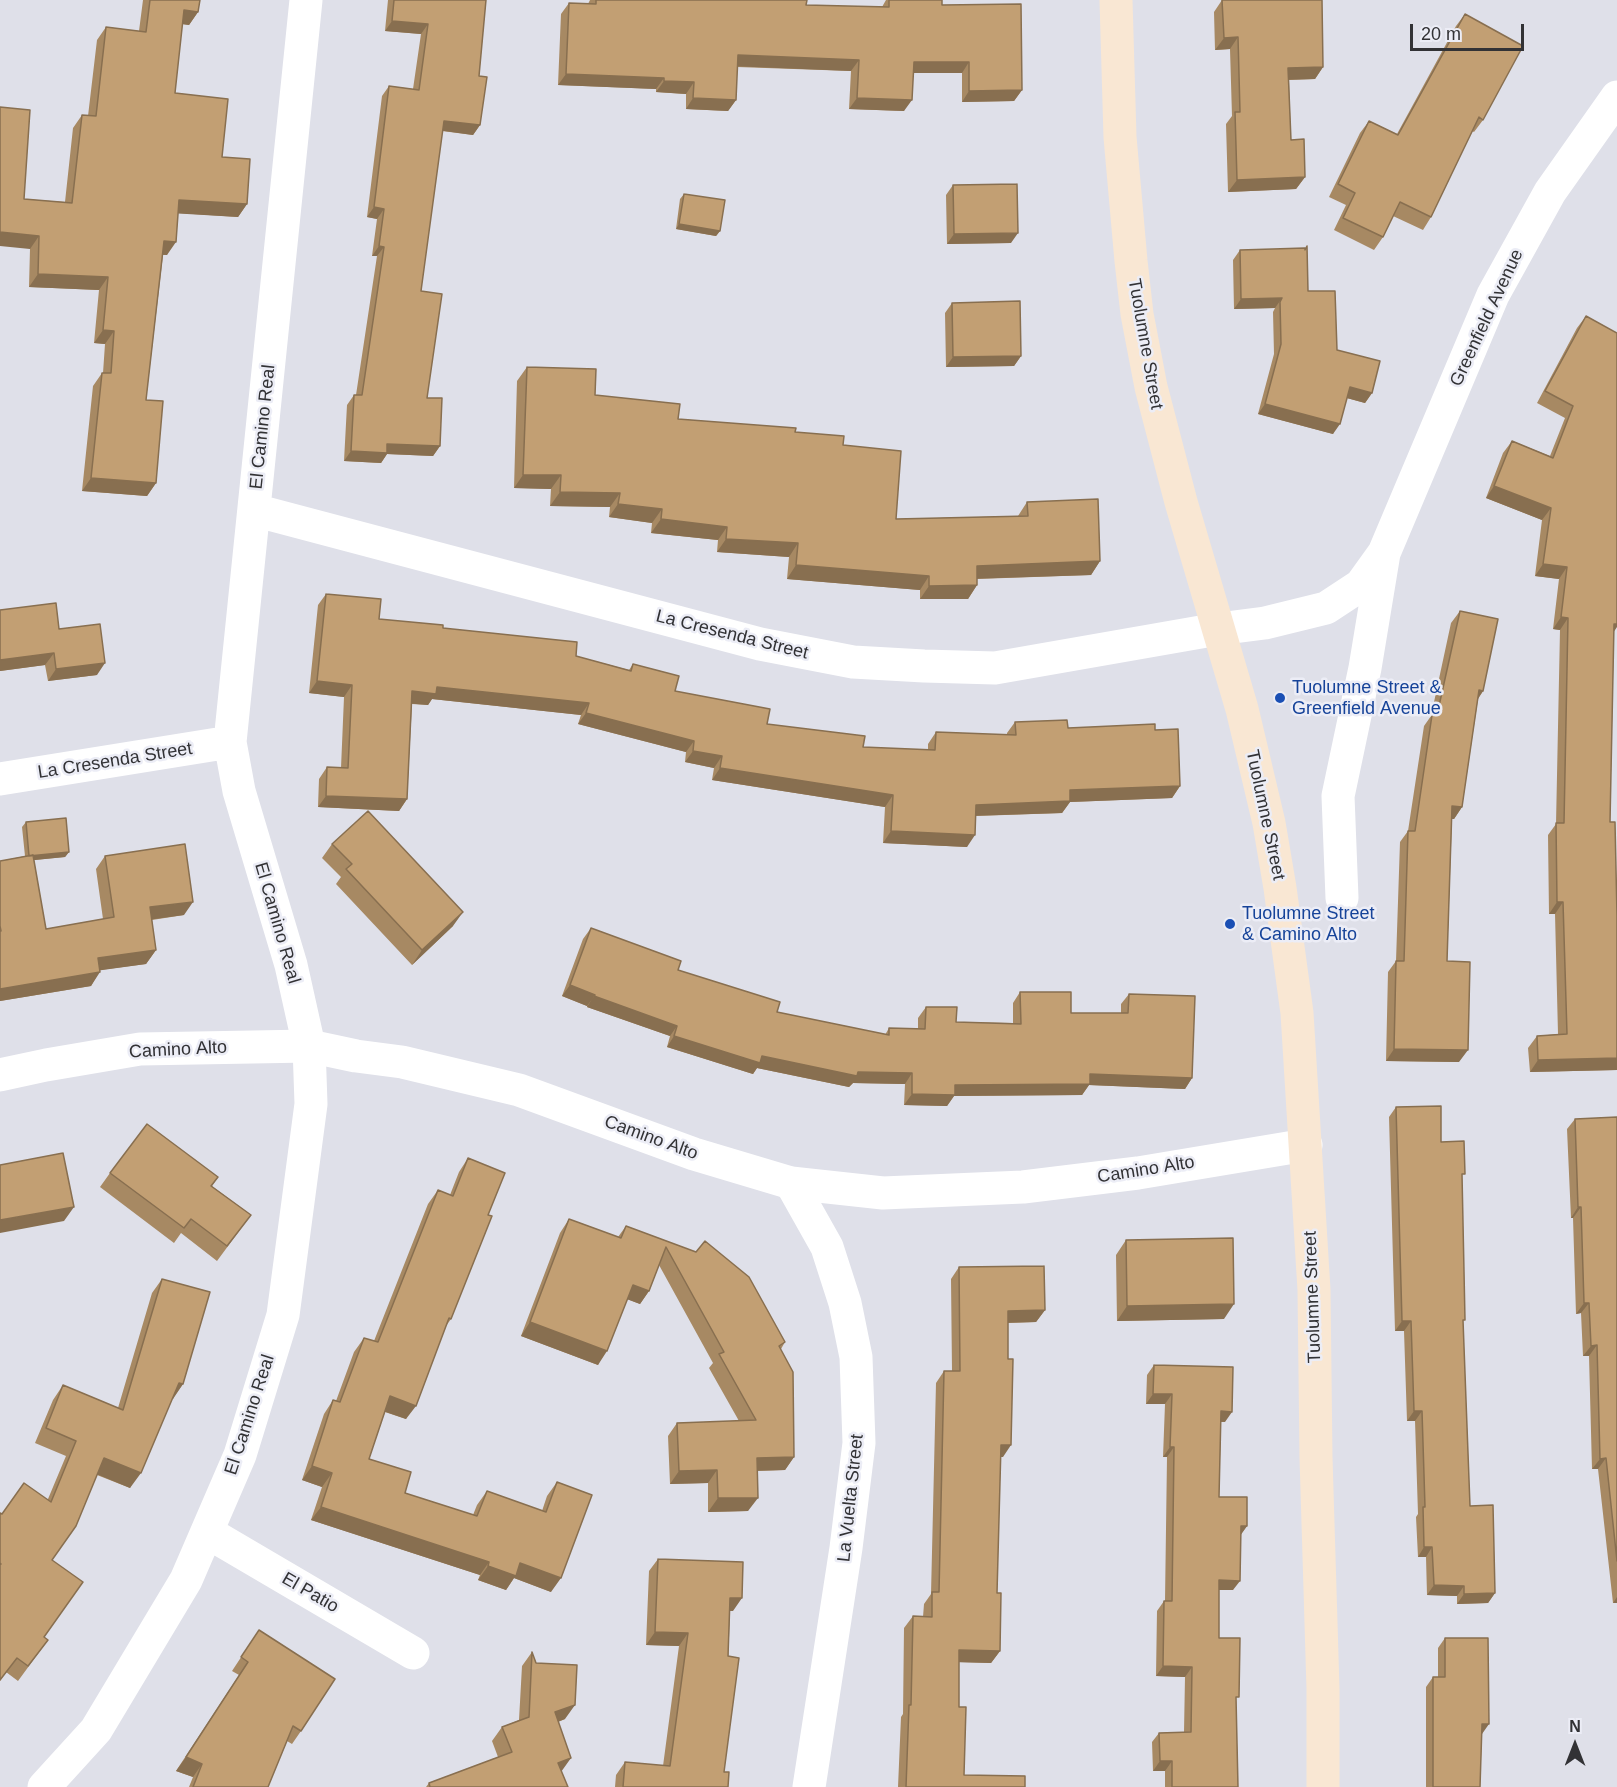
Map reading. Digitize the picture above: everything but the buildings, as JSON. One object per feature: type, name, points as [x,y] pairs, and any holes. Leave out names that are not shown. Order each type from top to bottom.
[{"type":"main road","name":"Tuolumne Street","points":[[1116,0],[1120,136],[1137,314],[1151,387],[1181,502],[1242,709],[1269,823],[1281,888],[1298,1013],[1314,1290],[1323,1787]]},
{"type":"street","name":"El Camino Real","points":[[45,1787],[96,1730],[186,1580],[240,1455],[283,1315],[311,1104],[309,1046],[291,965],[238,791],[230,742],[306,0]]},
{"type":"street","name":"Greenfield Avenue","points":[[1342,898],[1338,796],[1365,668],[1384,554],[1493,296],[1550,192],[1617,97]]},
{"type":"street","name":"La Cresenda Street","points":[[255,510],[760,644],[854,662],[995,668],[1218,629]]},
{"type":"street","name":"Greenfield Avenue","points":[[1218,629],[1265,623],[1326,608],[1361,585],[1384,554]]},
{"type":"street","name":"La Cresenda Street","points":[[0,779],[230,742]]},
{"type":"street","name":"Camino Alto","points":[[0,1075],[140,1049],[309,1046],[356,1056],[402,1062],[519,1090],[694,1154],[791,1183],[883,1193],[1023,1187],[1138,1173],[1306,1145]]},
{"type":"street","name":"La Vuelta Street","points":[[791,1183],[826,1247],[845,1303],[856,1357],[859,1432],[846,1548],[809,1787]]},
{"type":"street","name":"El Patio","points":[[207,1532],[413,1653]]},
{"type":"place","name":"Tuolumne Street & Greenfield Avenue","points":[[1280,698]]},
{"type":"place","name":"Tuolumne Street & Camino Alto","points":[[1230,924]]}]
